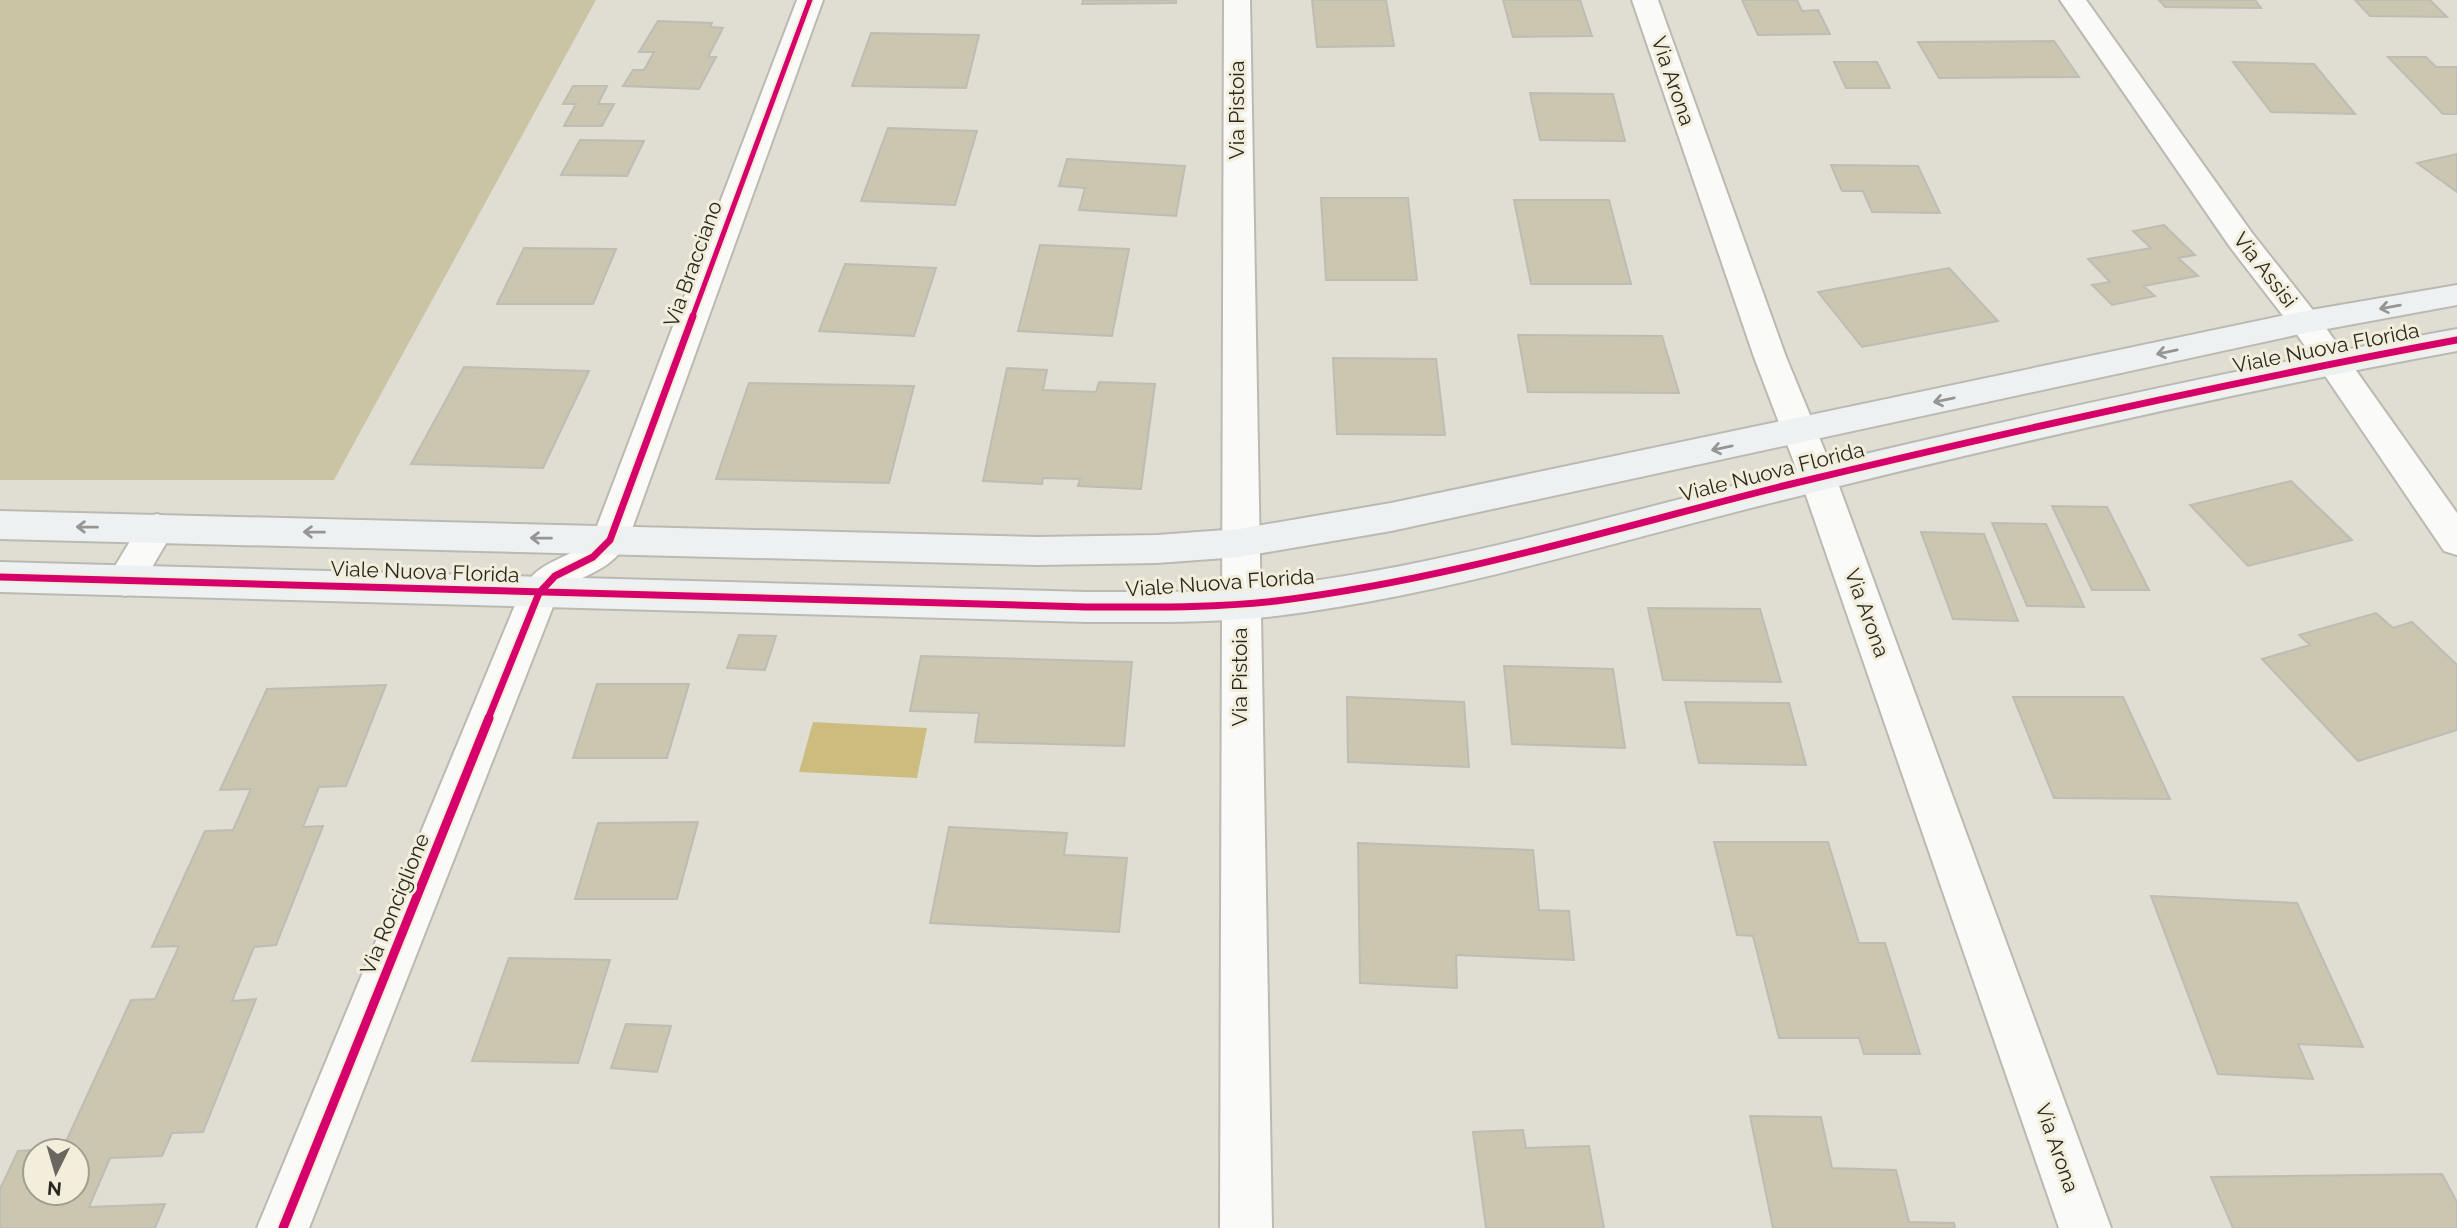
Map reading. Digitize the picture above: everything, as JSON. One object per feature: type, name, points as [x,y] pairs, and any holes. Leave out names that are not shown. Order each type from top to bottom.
[{"type":"street","name":"Via Bracciano","points":[[610,540],[810,0]]},
{"type":"street","name":"Via Pistoia","points":[[1237,0],[1246,1228]]},
{"type":"street","name":"Via Arona","points":[[1646,0],[1722,221],[1818,478],[2085,1228]]},
{"type":"street","name":"Via Assisi","points":[[2073,0],[2241,240],[2305,322],[2457,541]]},
{"type":"street","name":"Viale Nuova Florida","points":[[0,524],[1076,551],[1239,543],[1391,517],[2305,322],[2457,295]]},
{"type":"street","name":"Viale Nuova Florida","points":[[0,577],[1074,606],[1240,603],[1294,599],[1449,570],[1818,478],[2331,363],[2457,340]]},
{"type":"street","points":[[125,581],[157,528]]},
{"type":"street","points":[[539,593],[552,577],[594,559],[610,540]]},
{"type":"street","name":"Via Ronciglione","points":[[284,1228],[539,593]]},
{"type":"shaded area","points":[[0,0],[596,0],[334,480],[0,480]]},
{"type":"shaded area","points":[[813,722],[927,728],[917,778],[799,772]]},
{"type":"building","points":[[1083,0],[1176,0],[1176,3],[1082,4]]},
{"type":"building","points":[[1312,0],[1386,0],[1394,46],[1317,47]]},
{"type":"building","points":[[1503,0],[1580,0],[1592,36],[1513,37]]},
{"type":"building","points":[[1742,0],[1797,0],[1802,11],[1818,10],[1830,34],[1758,35]]},
{"type":"building","points":[[2159,0],[2255,0],[2261,8],[2165,7]]},
{"type":"building","points":[[2355,0],[2430,0],[2447,17],[2370,16]]},
{"type":"building","points":[[658,21],[712,23],[710,27],[723,28],[708,57],[716,57],[699,89],[623,86],[633,70],[644,70],[654,52],[639,52]]},
{"type":"building","points":[[871,33],[979,35],[966,88],[852,86]]},
{"type":"building","points":[[2054,41],[2079,77],[1939,78],[1918,42]]},
{"type":"building","points":[[2388,57],[2426,57],[2436,67],[2457,67],[2457,114],[2443,114]]},
{"type":"building","points":[[1834,62],[1877,62],[1890,88],[1846,88]]},
{"type":"building","points":[[2233,62],[2314,64],[2355,114],[2271,112]]},
{"type":"building","points":[[573,86],[607,86],[598,104],[614,104],[602,126],[564,126],[576,104],[563,104]]},
{"type":"building","points":[[1530,93],[1613,94],[1625,141],[1540,140]]},
{"type":"building","points":[[888,128],[977,131],[955,205],[861,201]]},
{"type":"building","points":[[580,140],[644,141],[627,176],[561,175]]},
{"type":"building","points":[[2457,154],[2457,192],[2417,163]]},
{"type":"building","points":[[1067,159],[1185,166],[1176,216],[1079,210],[1085,188],[1059,186]]},
{"type":"building","points":[[1831,165],[1918,166],[1940,213],[1872,212],[1863,191],[1842,191]]},
{"type":"building","points":[[1321,198],[1408,198],[1417,280],[1326,280]]},
{"type":"building","points":[[1514,200],[1609,200],[1631,284],[1531,284]]},
{"type":"building","points":[[2164,225],[2195,255],[2178,258],[2198,276],[2143,286],[2155,296],[2112,305],[2092,285],[2110,282],[2088,259],[2151,248],[2133,231]]},
{"type":"building","points":[[1040,245],[1129,249],[1112,336],[1018,331]]},
{"type":"building","points":[[524,248],[616,249],[593,304],[497,304]]},
{"type":"building","points":[[845,264],[936,268],[914,336],[819,331]]},
{"type":"building","points":[[1949,268],[1998,321],[1862,347],[1818,292]]},
{"type":"building","points":[[1518,335],[1662,336],[1679,393],[1528,392]]},
{"type":"building","points":[[1333,358],[1436,359],[1445,435],[1337,434]]},
{"type":"building","points":[[464,367],[589,371],[543,468],[411,464]]},
{"type":"building","points":[[1007,368],[1047,370],[1043,390],[1096,392],[1099,382],[1155,384],[1141,489],[1078,486],[1080,479],[1043,478],[1042,484],[983,481]]},
{"type":"building","points":[[749,383],[914,386],[889,483],[716,479]]},
{"type":"building","points":[[2291,481],[2352,540],[2248,566],[2190,505]]},
{"type":"building","points":[[2052,506],[2107,507],[2149,590],[2092,590]]},
{"type":"building","points":[[1992,523],[2046,524],[2084,607],[2027,606]]},
{"type":"building","points":[[1921,532],[1984,534],[2018,621],[1953,619]]},
{"type":"building","points":[[1648,608],[1760,609],[1781,682],[1663,680]]},
{"type":"building","points":[[2376,613],[2393,628],[2412,622],[2457,665],[2457,730],[2358,761],[2262,659],[2310,645],[2299,635]]},
{"type":"building","points":[[739,635],[776,636],[765,670],[727,668]]},
{"type":"building","points":[[921,656],[1132,662],[1124,746],[975,742],[979,713],[910,711]]},
{"type":"building","points":[[1504,666],[1613,669],[1625,748],[1512,744]]},
{"type":"building","points":[[597,684],[689,684],[667,758],[573,758]]},
{"type":"building","points":[[386,685],[346,786],[319,787],[303,827],[323,826],[276,945],[254,947],[232,1001],[256,999],[203,1132],[172,1133],[162,1156],[110,1158],[91,1202],[91,1137],[68,1137],[131,1000],[155,999],[179,946],[152,947],[205,831],[233,830],[251,789],[220,790],[267,689]]},
{"type":"building","points":[[1347,697],[1464,702],[1469,767],[1348,762]]},
{"type":"building","points":[[2013,697],[2123,697],[2170,799],[2054,798]]},
{"type":"building","points":[[1685,702],[1789,703],[1806,765],[1699,763]]},
{"type":"building","points":[[698,822],[677,899],[575,899],[598,823]]},
{"type":"building","points":[[949,827],[1067,833],[1064,855],[1127,858],[1119,932],[930,923]]},
{"type":"building","points":[[1714,842],[1828,842],[1859,943],[1885,943],[1920,1054],[1864,1054],[1859,1038],[1779,1038],[1753,936],[1737,935]]},
{"type":"building","points":[[1358,843],[1533,850],[1539,910],[1569,911],[1574,960],[1456,955],[1457,988],[1360,983]]},
{"type":"building","points":[[2151,896],[2297,903],[2363,1047],[2298,1044],[2313,1079],[2218,1074]]},
{"type":"building","points":[[509,958],[610,960],[578,1063],[472,1061]]},
{"type":"building","points":[[626,1024],[671,1026],[657,1072],[611,1068]]},
{"type":"building","points":[[1750,1116],[1821,1117],[1832,1168],[1896,1170],[1909,1222],[1954,1223],[1955,1228],[1773,1228]]},
{"type":"building","points":[[1523,1130],[1526,1148],[1589,1146],[1604,1228],[1486,1228],[1473,1132]]},
{"type":"building","points":[[18,1151],[21,1151],[21,1207],[165,1204],[155,1228],[0,1228],[0,1189]]},
{"type":"building","points":[[2442,1174],[2457,1202],[2457,1228],[2233,1228],[2211,1177]]},
{"type":"cycle path","points":[[283,1228],[539,593],[555,576],[593,557],[610,540],[810,0]]},
{"type":"cycle path","points":[[0,577],[1086,607],[1245,604],[1297,598],[1428,574],[2056,422],[2297,370],[2457,340]]}]
